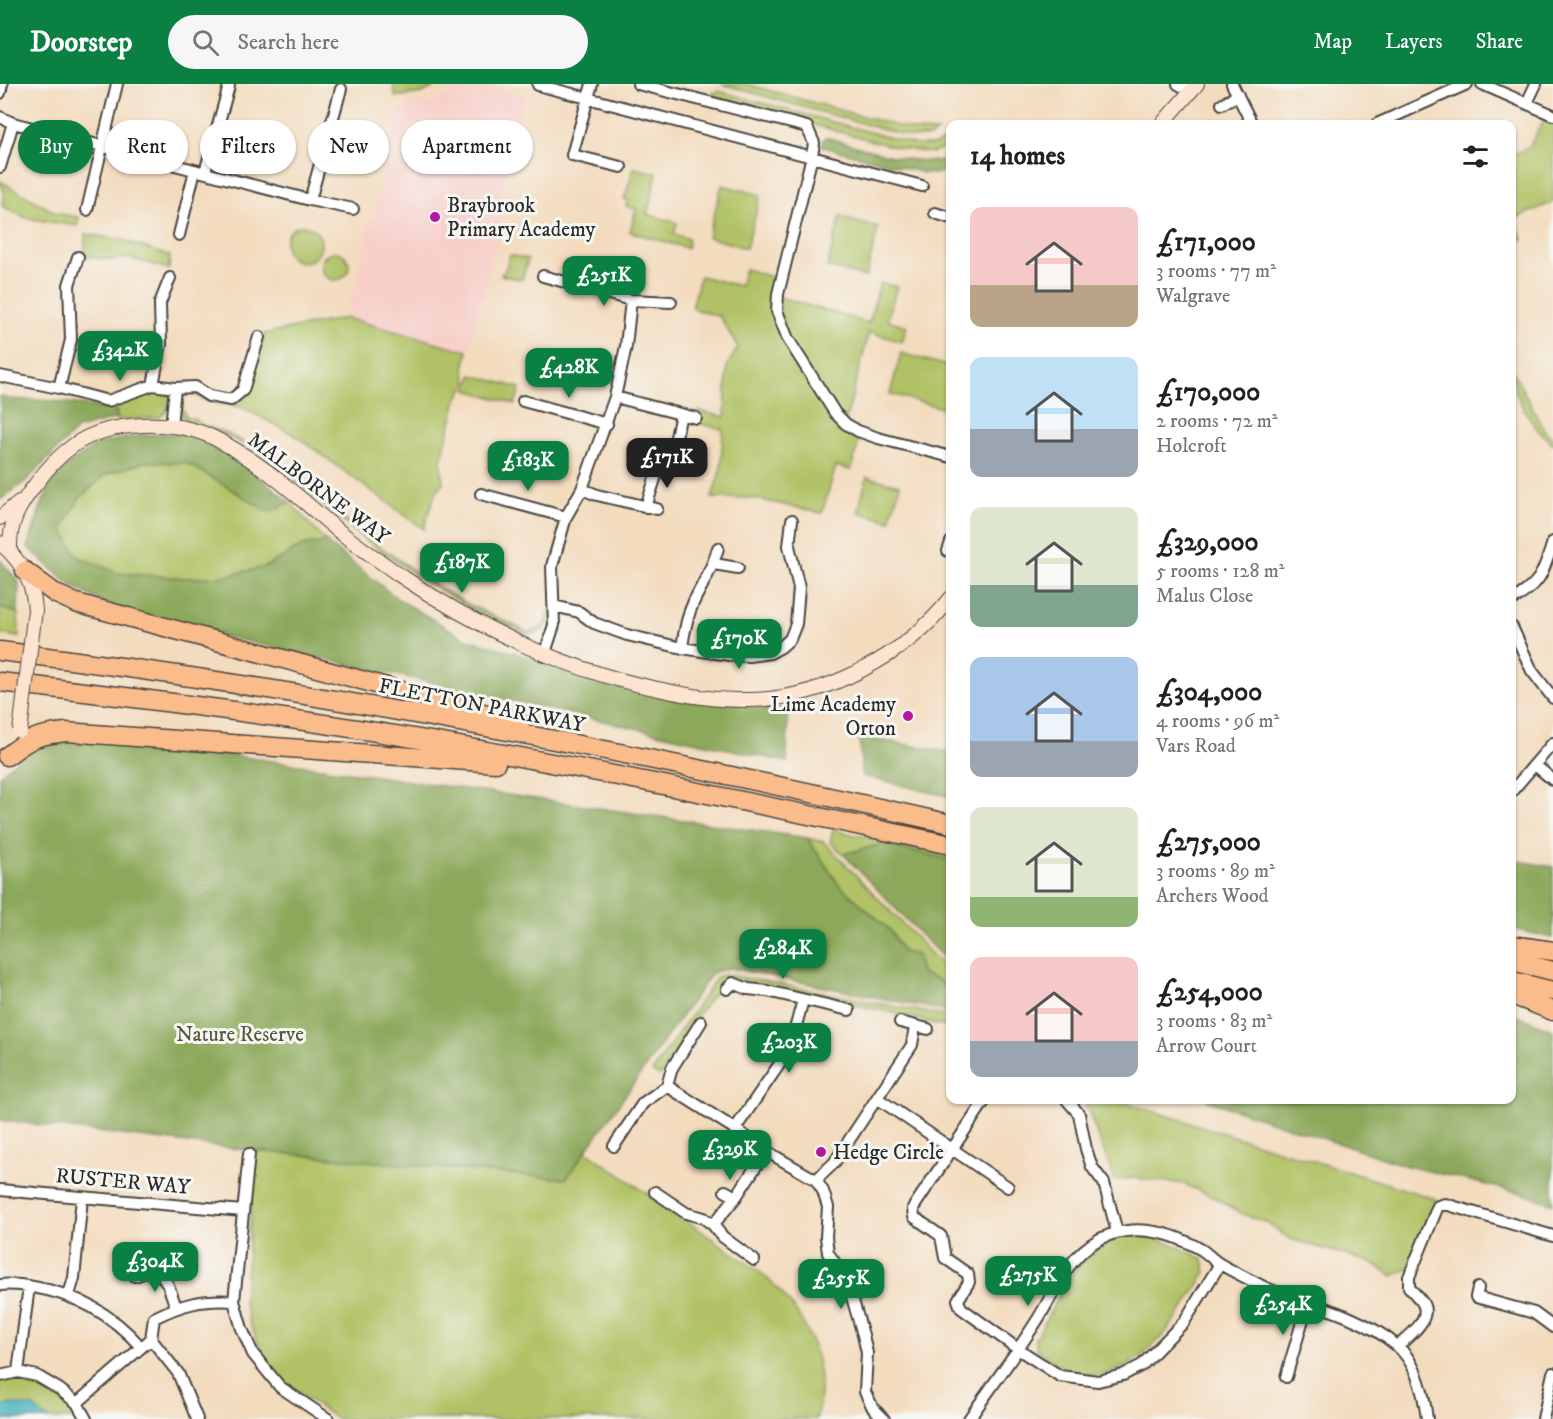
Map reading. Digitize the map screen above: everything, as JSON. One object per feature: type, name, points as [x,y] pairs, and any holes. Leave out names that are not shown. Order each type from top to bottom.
[{"type":"highway","points":[[25,571],[56,594],[76,603],[675,765]]},
{"type":"highway","name":"FLETTON PARKWAY","points":[[0,651],[277,690],[439,718],[675,765],[946,823]]},
{"type":"highway","name":"FLETTON PARKWAY","points":[[0,682],[276,717],[435,742],[594,770],[946,844]]},
{"type":"highway","points":[[4,760],[30,739],[44,734],[66,732],[594,770]]},
{"type":"highway","points":[[1516,946],[1553,951]]},
{"type":"highway","points":[[1516,962],[1553,971]]},
{"type":"highway","points":[[1516,982],[1553,991]]},
{"type":"highway","points":[[1516,997],[1553,1011]]},
{"type":"street","points":[[0,93],[3,84]]},
{"type":"street","points":[[87,210],[117,84]]},
{"type":"street","points":[[592,84],[572,155],[621,167]]},
{"type":"street","points":[[638,84],[807,127],[814,143],[812,156],[778,294],[777,311],[788,339],[835,413],[846,424],[878,438],[946,455]]},
{"type":"street","points":[[1233,84],[1250,120]]},
{"type":"street","points":[[1386,120],[1467,84]]},
{"type":"street","points":[[1482,84],[1553,115]]},
{"type":"street","points":[[1527,103],[1536,84]]},
{"type":"street","points":[[538,85],[922,186]]},
{"type":"street","points":[[217,120],[229,86]]},
{"type":"street","points":[[1166,120],[1188,86]]},
{"type":"street","points":[[310,200],[341,89]]},
{"type":"street","points":[[1222,104],[1238,95]]},
{"type":"street","points":[[0,117],[13,123],[200,171],[179,235]]},
{"type":"street","points":[[0,167],[13,123]]},
{"type":"street","points":[[211,174],[353,209]]},
{"type":"street","points":[[935,213],[946,216]]},
{"type":"street","points":[[59,388],[70,339],[69,285],[78,257]]},
{"type":"street","points":[[543,276],[631,300],[671,302]]},
{"type":"street","points":[[153,385],[161,344],[160,303],[170,278]]},
{"type":"street","points":[[544,656],[554,625],[552,566],[566,517],[582,489],[607,424],[626,346],[631,300]]},
{"type":"street","points":[[0,376],[108,401],[153,385],[175,388],[195,387],[209,396],[231,399],[243,390],[259,337]]},
{"type":"street","points":[[171,426],[175,388]]},
{"type":"street","points":[[615,397],[696,418]]},
{"type":"street","points":[[523,401],[607,424]]},
{"type":"street","points":[[582,489],[651,508],[681,414]]},
{"type":"street","name":"MALBORNE WAY","points":[[0,518],[25,497],[60,456],[75,444],[91,436],[111,430],[151,424],[191,429],[211,436],[233,448],[283,483],[337,529],[400,575],[461,612],[544,656],[640,686],[714,699],[754,700],[801,693],[840,680],[866,668],[916,634],[946,605]]},
{"type":"street","points":[[481,494],[566,517]]},
{"type":"street","name":"MALBORNE WAY","points":[[5,547],[15,515],[25,497]]},
{"type":"street","points":[[554,606],[579,612],[594,623],[627,634],[682,648],[748,656],[770,653],[781,648],[790,639],[796,624],[799,588],[789,546],[792,520]]},
{"type":"street","points":[[1516,598],[1532,588],[1544,570],[1553,542]]},
{"type":"street","points":[[4,760],[20,731],[35,610],[25,571],[5,547]]},
{"type":"street","points":[[682,648],[684,631],[693,603],[714,564],[718,548]]},
{"type":"street","points":[[714,564],[738,568]]},
{"type":"street","points":[[1516,636],[1532,671],[1553,698]]},
{"type":"street","points":[[1516,786],[1553,742]]},
{"type":"street","points":[[1534,765],[1553,780]]},
{"type":"street","points":[[727,989],[733,983],[748,989],[767,991],[849,1010]]},
{"type":"street","points":[[735,1129],[784,1056],[792,1040],[803,1000]]},
{"type":"street","points":[[614,1146],[643,1103],[667,1086],[672,1068],[701,1022]]},
{"type":"street","points":[[900,1022],[928,1029]]},
{"type":"street","points":[[816,1180],[834,1163],[912,1045],[915,1026]]},
{"type":"street","points":[[667,1086],[766,1151],[816,1180],[824,1191],[828,1207],[826,1237],[828,1253],[847,1280],[867,1353],[865,1392],[873,1408],[884,1419]]},
{"type":"street","points":[[877,1098],[1008,1187]]},
{"type":"street","points":[[982,1104],[913,1208],[914,1217],[941,1236],[945,1258],[968,1274],[969,1282],[958,1300],[961,1308],[1018,1349],[1060,1376],[1098,1381],[1123,1375],[1142,1365],[1184,1322],[1220,1264]]},
{"type":"street","points":[[1070,1104],[1078,1114],[1092,1167],[1104,1183],[1117,1232]]},
{"type":"street","points":[[713,1225],[736,1197],[766,1151]]},
{"type":"street","points":[[249,1154],[234,1301],[242,1329],[253,1354],[280,1387],[328,1419]]},
{"type":"street","name":"RUSTER WAY","points":[[0,1190],[243,1211]]},
{"type":"street","points":[[655,1191],[686,1213],[704,1218],[723,1237],[754,1260]]},
{"type":"street","points":[[725,1191],[736,1197]]},
{"type":"street","points":[[69,1295],[74,1278],[82,1198]]},
{"type":"street","points":[[1398,1346],[1421,1324],[1425,1311],[1422,1303],[1409,1287],[1409,1277],[1438,1206],[1445,1204],[1553,1236]]},
{"type":"street","points":[[969,1419],[1038,1320],[1059,1281],[1079,1254],[1098,1240],[1117,1232],[1156,1232],[1178,1239],[1267,1288],[1343,1315],[1373,1329],[1398,1346],[1417,1375],[1425,1401],[1427,1419]]},
{"type":"street","points":[[158,1252],[156,1268],[168,1285],[176,1307]]},
{"type":"street","points":[[135,1276],[156,1268]]},
{"type":"street","points":[[0,1285],[29,1286],[69,1295],[101,1311],[126,1330],[141,1347]]},
{"type":"street","points":[[18,1372],[29,1286]]},
{"type":"street","points":[[1478,1288],[1476,1297],[1534,1313],[1553,1327]]},
{"type":"street","points":[[77,1403],[151,1339],[154,1318],[176,1307],[214,1300],[234,1301]]},
{"type":"street","points":[[1286,1377],[1308,1302]]},
{"type":"street","points":[[151,1339],[177,1373],[196,1419]]},
{"type":"street","points":[[0,1376],[18,1372],[37,1376],[77,1403],[86,1419]]},
{"type":"street","points":[[1544,1419],[1553,1373]]},
{"type":"shaded area","name":"Braybrook Primary Academy","points":[[471,84],[481,84],[526,95],[519,120],[401,120],[401,174],[507,174],[500,196],[501,225],[468,351],[346,318],[382,174],[389,174],[389,148],[399,108],[434,101],[460,87],[468,91]]},
{"type":"green space","points":[[393,84],[439,84],[423,93],[395,97]]},
{"type":"green space","points":[[721,84],[746,84],[916,131],[937,132],[930,137],[911,137]]},
{"type":"green space","points":[[719,91],[917,145],[934,145],[946,140],[946,147],[932,153],[899,148],[715,98],[712,93]]},
{"type":"green space","points":[[1544,120],[1553,124],[1553,202],[1516,218],[1516,153],[1529,147]]},
{"type":"green space","points":[[826,137],[904,158],[946,160],[946,169],[936,174],[924,173],[823,147]]},
{"type":"green space","points":[[634,168],[657,173],[647,214],[677,223],[674,234],[689,239],[687,248],[630,232],[636,209],[626,206],[628,200],[624,199]]},
{"type":"green space","points":[[0,181],[56,213],[79,217],[77,226],[26,218],[2,206],[4,192]]},
{"type":"green space","points":[[722,185],[761,195],[746,248],[708,237]]},
{"type":"green space","points":[[840,217],[878,228],[866,277],[827,267]]},
{"type":"green space","points":[[1516,223],[1523,239],[1516,242]]},
{"type":"green space","points":[[303,226],[315,232],[321,244],[315,256],[303,262],[291,256],[285,244],[291,232]]},
{"type":"green space","points":[[85,234],[119,239],[170,256],[169,269],[128,258],[112,260],[85,256]]},
{"type":"green space","points":[[335,252],[345,256],[349,266],[345,276],[335,280],[325,276],[321,266],[325,256]]},
{"type":"green space","points":[[510,255],[528,259],[522,280],[501,275]]},
{"type":"green space","points":[[745,269],[780,279],[776,296],[869,323],[880,283],[897,287],[887,320],[907,326],[902,342],[869,332],[843,431],[859,440],[851,470],[836,466],[822,513],[752,498],[712,498],[721,467],[723,429],[696,423],[698,411],[725,417],[727,366],[738,347],[720,317],[692,308],[700,276],[740,286]]},
{"type":"green space","points":[[346,318],[468,351],[464,368],[467,382],[457,399],[441,461],[443,484],[434,496],[424,529],[293,434],[241,407],[206,401],[191,392],[207,400],[246,392],[264,334]]},
{"type":"green space","points":[[901,353],[946,366],[946,409],[890,394]]},
{"type":"green space","points":[[472,375],[520,388],[515,404],[467,390]]},
{"type":"green space","points":[[1516,377],[1545,431],[1553,438],[1553,444],[1531,421],[1516,390]]},
{"type":"green space","points":[[163,389],[169,396],[170,404],[159,418],[117,420],[116,406]]},
{"type":"green space","points":[[191,392],[182,396],[182,408],[187,418],[196,419],[200,424],[226,433],[254,448],[284,469],[357,530],[426,579],[466,603],[528,632],[543,625],[549,610],[549,623],[535,634],[526,634],[466,606],[422,579],[368,542],[253,449],[225,435],[187,422],[177,409],[179,394]]},
{"type":"green space","points":[[0,396],[9,399],[53,401],[115,409],[117,418],[77,429],[26,481],[0,500]]},
{"type":"green space","points":[[180,433],[218,444],[290,502],[269,512],[187,463],[144,462],[105,475],[79,499],[62,529],[78,557],[118,573],[186,578],[220,577],[265,567],[302,546],[326,542],[398,599],[464,638],[674,699],[788,709],[787,762],[146,619],[102,602],[67,583],[28,547],[54,475],[98,444],[141,435]]},
{"type":"green space","points":[[144,462],[187,463],[269,512],[290,502],[326,542],[302,546],[265,567],[220,577],[186,578],[118,573],[78,557],[62,529],[79,499],[105,475]]},
{"type":"green space","points":[[867,477],[900,485],[890,521],[858,512]]},
{"type":"green space","points":[[0,560],[19,582],[18,613],[0,608]]},
{"type":"green space","points":[[0,608],[18,613],[19,637],[0,634]]},
{"type":"green space","name":"Nature Reserve","points":[[98,736],[807,838],[839,885],[890,930],[903,952],[917,955],[921,973],[938,980],[946,987],[946,1011],[730,968],[712,973],[566,1179],[246,1150],[0,1120],[0,775],[31,748],[54,738]]},
{"type":"green space","points":[[859,737],[946,751],[946,796],[862,776]]},
{"type":"green space","points":[[833,830],[946,855],[946,859],[883,844],[843,854],[830,842]]},
{"type":"green space","points":[[807,838],[824,842],[946,969],[946,987],[938,980],[921,973],[903,952],[890,930],[839,885]]},
{"type":"green space","points":[[883,844],[946,859],[946,961],[843,854]]},
{"type":"green space","points":[[1516,861],[1553,867],[1553,938],[1516,930]]},
{"type":"green space","points":[[726,974],[946,1016],[946,1027],[890,1012],[728,978],[700,1013],[660,1076],[652,1072],[717,977]]},
{"type":"green space","points":[[1516,1016],[1553,1030],[1553,1204],[1521,1193],[1407,1166],[1218,1104],[1516,1104]]},
{"type":"green space","points":[[1086,1104],[1130,1104],[1436,1199],[1408,1269],[1393,1276],[1369,1262],[1290,1239],[1267,1223],[1240,1213],[1216,1198],[1184,1184],[1134,1178],[1115,1180]]},
{"type":"green space","points":[[255,1151],[566,1179],[586,1151],[760,1272],[776,1287],[801,1320],[816,1357],[820,1376],[820,1397],[816,1419],[337,1419],[279,1376],[265,1357],[250,1324],[244,1302]]},
{"type":"green space","points":[[1128,1235],[1157,1239],[1185,1250],[1203,1259],[1206,1272],[1183,1310],[1168,1329],[1152,1347],[1134,1361],[1114,1371],[1093,1375],[1070,1371],[1038,1351],[1035,1339],[1071,1276],[1081,1263],[1109,1242]]},
{"type":"green space","points":[[16,1379],[45,1386],[61,1396],[75,1410],[80,1419],[0,1419],[0,1381]]},
{"type":"water","points":[[11,1404],[33,1407],[48,1419],[0,1419],[0,1407]]},
{"type":"place","name":"Braybrook Primary Academy","points":[[435,217]]},
{"type":"place","name":"Lime Academy Orton","points":[[908,716]]},
{"type":"place","name":"Hedge Circle","points":[[821,1152]]}]
